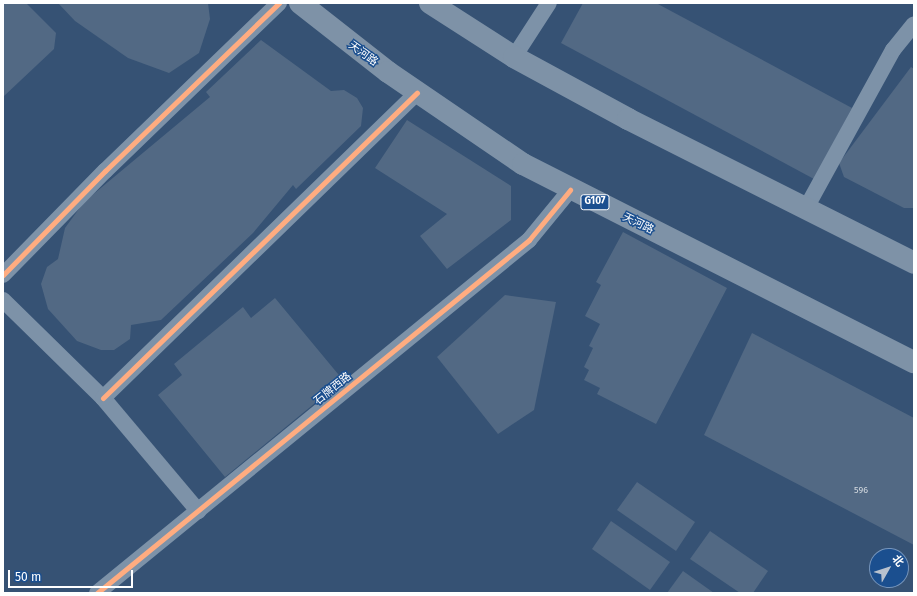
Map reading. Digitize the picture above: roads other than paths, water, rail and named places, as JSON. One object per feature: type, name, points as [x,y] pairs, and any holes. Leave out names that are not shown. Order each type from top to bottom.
[{"type":"highway","name":"天河路","points":[[300,3],[417,93],[517,160],[570,190],[914,362]]},
{"type":"highway","points":[[430,3],[514,57],[805,210],[914,263]]},
{"type":"street","points":[[3,275],[105,171],[279,3]]},
{"type":"street","points":[[514,57],[549,3]]},
{"type":"street","points":[[805,210],[893,50],[914,24]]},
{"type":"street","points":[[103,398],[417,93]]},
{"type":"street","name":"石牌西路","points":[[97,593],[529,240],[570,190]]},
{"type":"street","points":[[3,300],[103,398],[198,512]]}]
